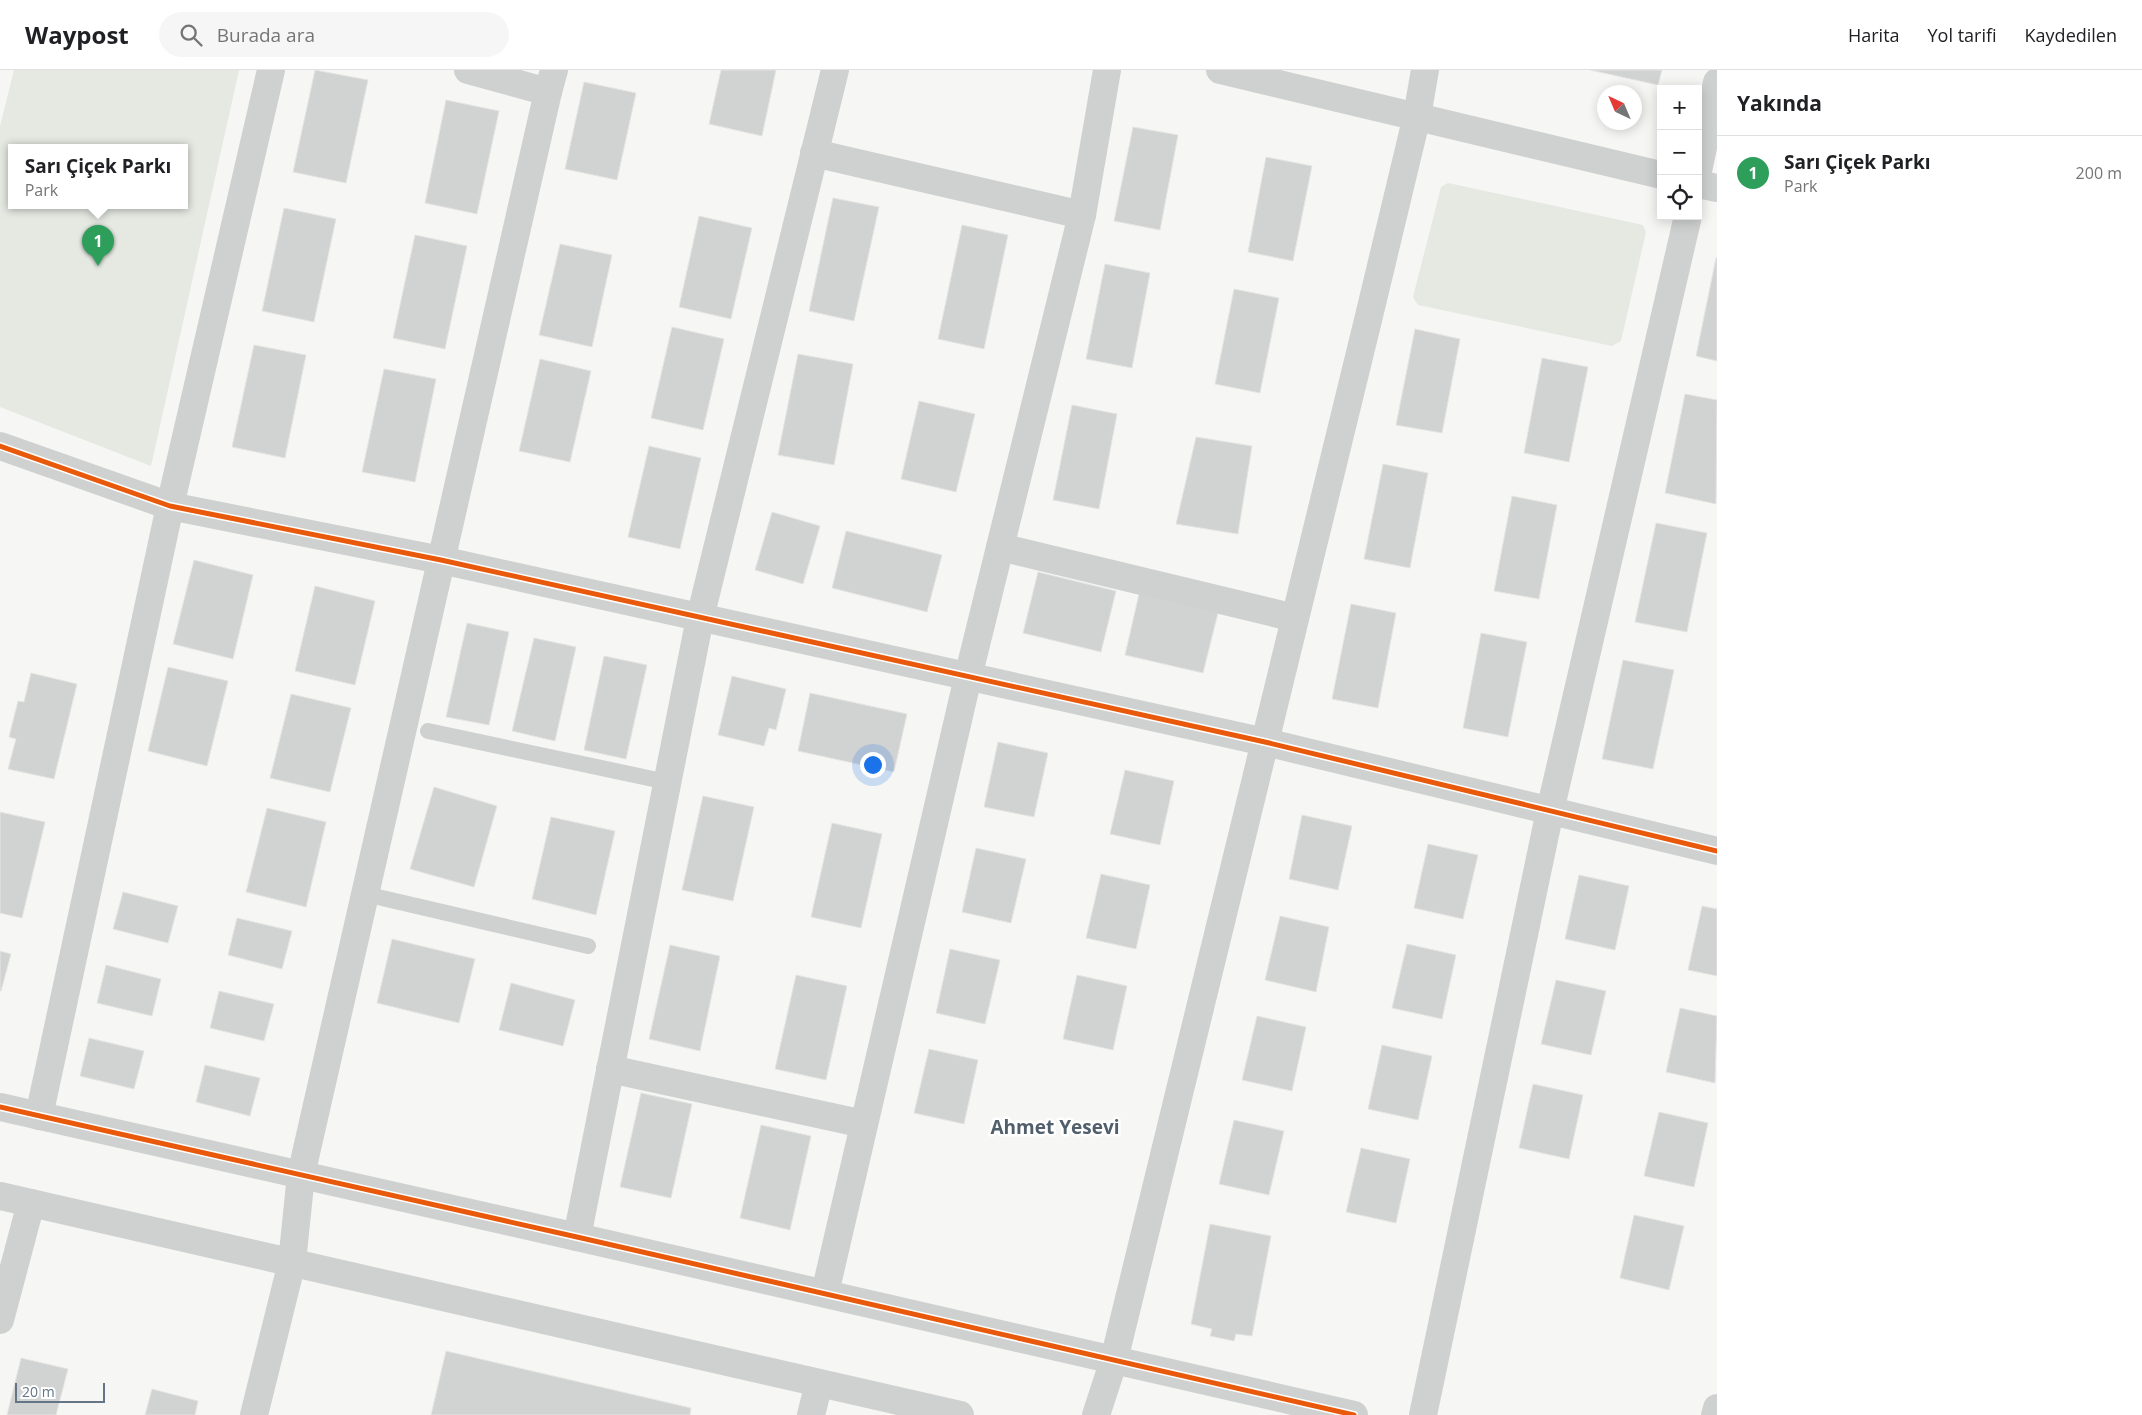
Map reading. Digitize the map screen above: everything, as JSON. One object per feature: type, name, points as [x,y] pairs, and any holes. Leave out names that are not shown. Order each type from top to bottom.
[{"type":"street","points":[[39,1116],[170,506],[271,70]]},
{"type":"street","points":[[254,1415],[292,1262],[301,1175],[551,81],[468,70]]},
{"type":"street","points":[[577,1237],[700,618],[836,70]]},
{"type":"street","points":[[825,1294],[968,676],[1082,215],[1107,70]]},
{"type":"street","points":[[1220,70],[1657,174]]},
{"type":"street","points":[[1096,1415],[1114,1360],[1417,116],[1426,70]]},
{"type":"street","points":[[1702,152],[1717,82]]},
{"type":"street","points":[[814,153],[1082,215]]},
{"type":"street","points":[[1702,185],[1717,188]]},
{"type":"street","points":[[1422,1415],[1550,811],[1687,220]]},
{"type":"street","points":[[0,446],[170,506],[441,560],[1264,742],[1717,851]]},
{"type":"street","points":[[1000,546],[1295,618]]},
{"type":"street","points":[[610,1069],[864,1124]]},
{"type":"street","points":[[0,1107],[1354,1415]]},
{"type":"street","points":[[0,1196],[960,1415]]},
{"type":"street","points":[[0,1320],[31,1203]]},
{"type":"street","points":[[811,1415],[818,1383]]},
{"type":"street","points":[[1715,1415],[1717,1408]]},
{"type":"lane","points":[[428,731],[667,782]]},
{"type":"lane","points":[[365,894],[588,946]]},
{"type":"shaded area","points":[[14,70],[239,70],[151,466],[0,407],[0,126]]},
{"type":"shaded area","points":[[1448,183],[1643,225],[1646,232],[1621,341],[1612,346],[1418,305],[1413,297],[1441,187]]},
{"type":"building","points":[[315,70],[368,80],[346,183],[293,172]]},
{"type":"building","points":[[721,70],[776,70],[762,136],[709,124]]},
{"type":"building","points":[[1590,70],[1662,70],[1658,85]]},
{"type":"building","points":[[584,82],[636,93],[617,180],[565,169]]},
{"type":"building","points":[[446,100],[499,111],[477,214],[425,203]]},
{"type":"building","points":[[1133,127],[1178,135],[1160,230],[1114,221]]},
{"type":"building","points":[[1266,157],[1312,166],[1293,261],[1248,252]]},
{"type":"building","points":[[833,198],[879,207],[854,321],[809,311]]},
{"type":"building","points":[[284,208],[336,219],[314,322],[262,311]]},
{"type":"building","points":[[699,216],[752,228],[731,319],[679,307]]},
{"type":"building","points":[[962,225],[1008,235],[984,349],[938,339]]},
{"type":"building","points":[[415,235],[467,246],[445,349],[393,338]]},
{"type":"building","points":[[560,244],[612,255],[592,347],[539,335]]},
{"type":"building","points":[[1717,258],[1717,361],[1696,356]]},
{"type":"building","points":[[1105,264],[1150,273],[1132,368],[1086,359]]},
{"type":"building","points":[[1234,289],[1279,298],[1260,393],[1215,384]]},
{"type":"building","points":[[672,327],[724,339],[703,430],[651,418]]},
{"type":"building","points":[[1415,329],[1460,339],[1442,433],[1396,425]]},
{"type":"building","points":[[254,345],[306,355],[285,458],[232,447]]},
{"type":"building","points":[[798,354],[853,364],[834,465],[778,455]]},
{"type":"building","points":[[1542,358],[1588,367],[1569,462],[1524,453]]},
{"type":"building","points":[[540,359],[591,371],[570,462],[519,451]]},
{"type":"building","points":[[384,369],[436,379],[415,482],[362,472]]},
{"type":"building","points":[[1685,394],[1717,400],[1716,504],[1665,493]]},
{"type":"building","points":[[919,401],[975,414],[956,492],[901,479]]},
{"type":"building","points":[[1072,405],[1117,414],[1099,509],[1053,500]]},
{"type":"building","points":[[1196,437],[1252,446],[1238,534],[1176,524]]},
{"type":"building","points":[[649,446],[701,458],[680,549],[628,537]]},
{"type":"building","points":[[1383,464],[1428,473],[1410,568],[1364,559]]},
{"type":"building","points":[[1512,496],[1557,505],[1539,599],[1494,591]]},
{"type":"building","points":[[772,512],[820,526],[803,584],[755,570]]},
{"type":"building","points":[[1656,523],[1707,533],[1687,632],[1635,622]]},
{"type":"building","points":[[846,531],[942,555],[927,612],[832,588]]},
{"type":"building","points":[[194,560],[253,575],[233,659],[173,644]]},
{"type":"building","points":[[1038,572],[1116,591],[1101,652],[1023,633]]},
{"type":"building","points":[[315,586],[375,601],[355,685],[295,671]]},
{"type":"building","points":[[1139,594],[1218,613],[1203,673],[1125,655]]},
{"type":"building","points":[[1351,604],[1396,613],[1378,708],[1332,699]]},
{"type":"building","points":[[467,623],[509,632],[489,725],[446,717]]},
{"type":"building","points":[[1481,633],[1527,642],[1508,737],[1463,728]]},
{"type":"building","points":[[534,638],[576,647],[555,741],[512,731]]},
{"type":"building","points":[[604,656],[647,665],[626,759],[584,750]]},
{"type":"building","points":[[1623,660],[1674,670],[1653,769],[1602,759]]},
{"type":"building","points":[[168,667],[228,681],[207,766],[148,751]]},
{"type":"building","points":[[31,673],[77,684],[54,779],[8,769],[16,739],[9,737],[18,701],[24,702]]},
{"type":"building","points":[[732,676],[786,689],[776,730],[769,728],[764,746],[718,735]]},
{"type":"building","points":[[810,693],[907,714],[894,772],[798,751]]},
{"type":"building","points":[[291,694],[351,708],[330,792],[270,778]]},
{"type":"building","points":[[998,742],[1048,753],[1034,817],[984,807]]},
{"type":"building","points":[[1125,770],[1174,781],[1160,845],[1110,834]]},
{"type":"building","points":[[434,787],[497,806],[474,887],[410,869]]},
{"type":"building","points":[[703,796],[754,807],[733,901],[682,890]]},
{"type":"building","points":[[267,808],[326,822],[306,907],[246,892]]},
{"type":"building","points":[[0,812],[45,822],[22,918],[0,913]]},
{"type":"building","points":[[1302,815],[1352,826],[1338,890],[1289,879]]},
{"type":"building","points":[[551,817],[615,831],[596,915],[532,899]]},
{"type":"building","points":[[832,823],[882,834],[861,928],[811,917]]},
{"type":"building","points":[[1428,844],[1478,855],[1463,919],[1414,908]]},
{"type":"building","points":[[976,848],[1026,859],[1011,923],[962,912]]},
{"type":"building","points":[[1101,874],[1150,885],[1136,949],[1086,938]]},
{"type":"building","points":[[1579,875],[1629,886],[1615,950],[1565,939]]},
{"type":"building","points":[[123,892],[178,906],[168,943],[113,929]]},
{"type":"building","points":[[1702,906],[1717,909],[1717,976],[1688,970]]},
{"type":"building","points":[[1280,916],[1329,927],[1316,992],[1265,980]]},
{"type":"building","points":[[237,918],[292,931],[282,969],[228,955]]},
{"type":"building","points":[[392,939],[475,959],[459,1023],[377,1003]]},
{"type":"building","points":[[1407,944],[1456,955],[1442,1019],[1392,1008]]},
{"type":"building","points":[[670,945],[720,956],[700,1051],[649,1039]]},
{"type":"building","points":[[950,949],[1000,960],[985,1024],[936,1013]]},
{"type":"building","points":[[0,951],[11,954],[1,991],[0,991]]},
{"type":"building","points":[[106,965],[161,979],[152,1016],[97,1003]]},
{"type":"building","points":[[796,975],[847,986],[826,1080],[775,1069]]},
{"type":"building","points":[[1077,975],[1127,986],[1113,1050],[1063,1039]]},
{"type":"building","points":[[1556,980],[1606,991],[1591,1055],[1541,1044]]},
{"type":"building","points":[[511,983],[575,1000],[563,1046],[499,1030]]},
{"type":"building","points":[[219,991],[274,1004],[264,1041],[210,1028]]},
{"type":"building","points":[[1680,1008],[1717,1016],[1715,1083],[1666,1072]]},
{"type":"building","points":[[1257,1016],[1306,1027],[1292,1091],[1242,1080]]},
{"type":"building","points":[[89,1038],[144,1051],[134,1089],[80,1076]]},
{"type":"building","points":[[1382,1045],[1432,1056],[1418,1120],[1368,1109]]},
{"type":"building","points":[[929,1049],[978,1060],[964,1124],[914,1113]]},
{"type":"building","points":[[205,1065],[260,1078],[250,1116],[196,1102]]},
{"type":"building","points":[[1533,1084],[1583,1095],[1569,1159],[1519,1148]]},
{"type":"building","points":[[641,1093],[692,1104],[671,1198],[620,1187]]},
{"type":"building","points":[[1659,1112],[1708,1123],[1694,1187],[1644,1176]]},
{"type":"building","points":[[1234,1120],[1284,1131],[1269,1195],[1219,1184]]},
{"type":"building","points":[[761,1125],[811,1136],[790,1230],[740,1218]]},
{"type":"building","points":[[1361,1148],[1410,1159],[1396,1223],[1346,1212]]},
{"type":"building","points":[[1634,1215],[1684,1226],[1669,1290],[1620,1278]]},
{"type":"building","points":[[1210,1224],[1271,1236],[1252,1336],[1236,1334],[1234,1341],[1210,1336],[1212,1329],[1191,1324]]},
{"type":"building","points":[[446,1351],[691,1408],[690,1415],[431,1415]]},
{"type":"building","points":[[21,1358],[68,1369],[56,1415],[7,1415]]},
{"type":"building","points":[[152,1389],[198,1401],[195,1415],[145,1415]]},
{"type":"cycle path","points":[[0,446],[170,506],[441,560],[1265,742],[1717,851]]},
{"type":"cycle path","points":[[0,1107],[1354,1415]]},
{"type":"place","name":"Sarı Çiçek Parkı","points":[[98,266]]},
{"type":"district","name":"Ahmet Yesevi","points":[[1055,1127]]}]
